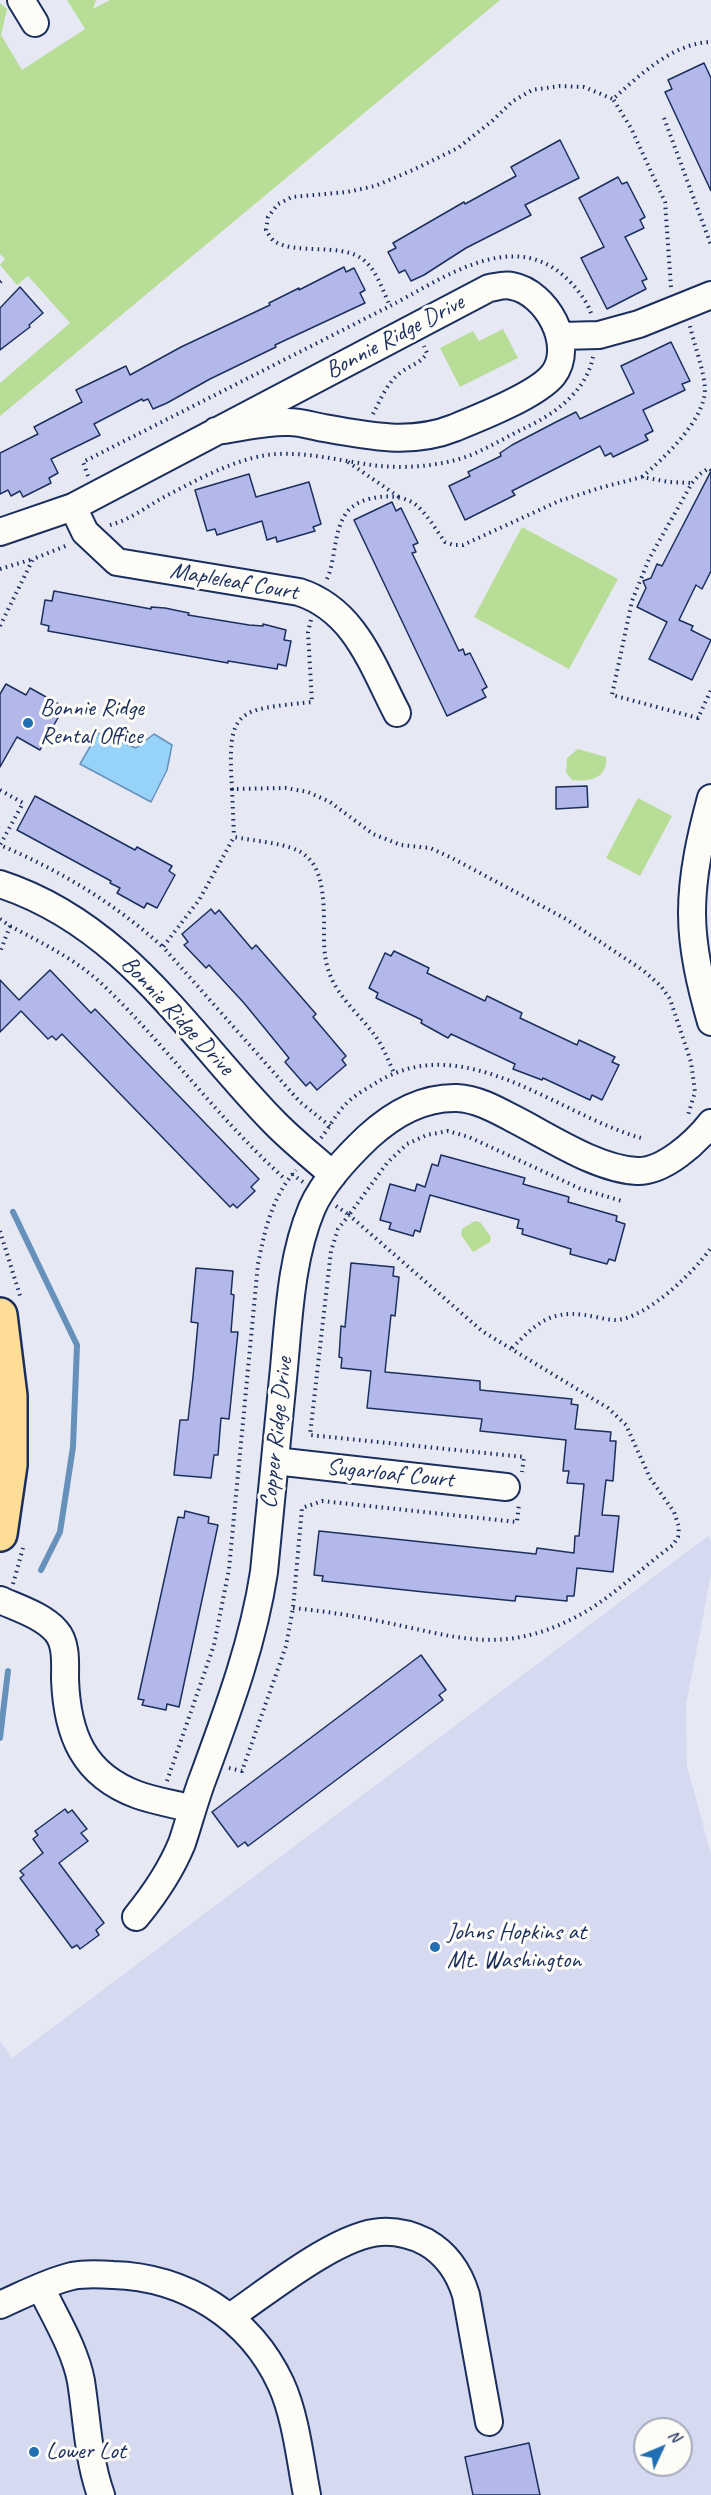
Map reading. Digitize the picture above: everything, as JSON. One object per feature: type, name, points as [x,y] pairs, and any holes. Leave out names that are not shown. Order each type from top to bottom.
[{"type":"main road","points":[[0,1315],[10,1396],[10,1454],[0,1534]]},
{"type":"street","points":[[21,0],[35,23]]},
{"type":"street","name":"Bonnie Ridge Drive","points":[[0,532],[216,430],[489,288],[511,285],[526,291],[545,306],[561,336],[561,358],[554,374],[539,389],[452,429],[425,436],[394,439],[289,422],[216,430]]},
{"type":"street","points":[[561,336],[599,335],[681,314],[711,295]]},
{"type":"street","name":"Mapleleaf Court","points":[[76,495],[85,532],[117,562],[299,592],[318,598],[340,616],[359,640],[397,713]]},
{"type":"street","points":[[711,798],[701,834],[692,912],[696,957],[711,1022]]},
{"type":"street","name":"Bonnie Ridge Drive","points":[[0,884],[75,920],[115,950],[154,986],[272,1121],[309,1154],[327,1185]]},
{"type":"street","name":"Copper Ridge Drive","points":[[136,1917],[165,1877],[181,1844],[194,1802],[230,1706],[258,1612],[291,1291],[301,1240],[313,1206],[327,1185],[354,1150],[384,1122],[411,1107],[434,1100],[459,1098],[487,1105],[598,1162],[639,1171],[663,1164],[704,1131]]},
{"type":"street","name":"Sugarloaf Court","points":[[275,1461],[506,1487]]},
{"type":"street","points":[[0,1600],[28,1613],[56,1631],[63,1644],[66,1709],[73,1734],[82,1752],[98,1770],[117,1785],[138,1795],[194,1802]]},
{"type":"street","points":[[230,2317],[322,2255],[358,2237],[380,2232],[400,2233],[418,2238],[434,2247],[449,2260],[460,2278],[466,2295],[489,2422]]},
{"type":"street","points":[[0,2305],[73,2276],[94,2274],[130,2275],[170,2284],[202,2298],[230,2317],[253,2340],[271,2364],[282,2386],[292,2419],[307,2495]]},
{"type":"street","points":[[41,2288],[73,2356],[80,2380],[101,2495]]},
{"type":"path","points":[[347,462],[399,498],[415,504],[446,542],[453,545],[464,545],[559,501],[642,477],[666,456],[702,407],[705,388],[668,265],[665,202],[631,128],[613,99],[670,54],[698,43],[711,42]]},
{"type":"path","points":[[664,118],[711,245]]},
{"type":"path","points":[[76,495],[90,479],[82,462],[390,306]]},
{"type":"path","points":[[370,421],[395,377],[403,370],[421,363],[427,353],[423,342]]},
{"type":"path","points":[[711,470],[709,468],[700,474],[693,483],[649,559],[633,601],[612,695],[698,718],[711,690]]},
{"type":"path","points":[[642,477],[669,483],[693,483]]},
{"type":"path","points":[[163,947],[200,900],[234,837],[230,751],[235,727],[245,714],[258,708],[312,702],[308,632],[318,598],[332,568],[339,528],[347,512],[361,502],[370,499],[399,498]]},
{"type":"path","points":[[0,569],[33,560]]},
{"type":"path","points":[[232,789],[286,788],[308,792],[330,802],[373,834],[401,845],[430,848],[462,864],[566,920],[644,971],[661,986],[670,999],[690,1062],[695,1092],[686,1125],[704,1131]]},
{"type":"path","points":[[0,790],[23,803],[0,845],[41,863],[90,891],[133,920],[163,947],[300,1102],[330,1126]]},
{"type":"path","points":[[234,837],[287,847],[304,852],[312,858],[324,903],[324,947],[327,968],[336,988],[379,1041],[394,1073]]},
{"type":"path","points":[[0,919],[70,959],[101,984],[251,1149],[286,1180]]},
{"type":"path","points":[[0,952],[10,926]]},
{"type":"path","points":[[194,1802],[166,1785],[214,1645],[222,1609],[229,1569],[258,1264],[267,1221],[286,1180],[309,1154],[346,1104],[394,1073],[438,1063],[495,1074],[597,1123],[641,1138]]},
{"type":"path","points":[[292,1174],[327,1185],[349,1215],[387,1163],[407,1144],[427,1135],[448,1131],[470,1137],[581,1189],[622,1201]]},
{"type":"path","points":[[512,1348],[536,1323],[555,1317],[575,1314],[616,1320],[634,1315],[679,1282],[711,1248]]},
{"type":"path","points":[[223,1766],[242,1771],[283,1654],[293,1608]]},
{"type":"shaded area","name":"Johns Hopkins at Mt. Washington","points":[[708,1536],[711,1541],[711,1575],[686,1705],[687,1766],[711,1854],[711,2495],[0,2495],[0,2041],[12,2058]]},
{"type":"green space","points":[[67,0],[96,0],[93,9],[110,0],[500,0],[0,416],[0,383],[70,323],[28,276],[17,285],[0,265],[5,259],[0,254],[0,3],[7,9],[1,35],[22,70],[85,29]]},
{"type":"green space","points":[[503,329],[518,358],[460,387],[440,348],[473,331],[479,341]]},
{"type":"green space","points":[[522,527],[618,579],[569,669],[474,617]]},
{"type":"green space","points":[[578,749],[606,757],[606,764],[601,774],[591,779],[572,780],[566,772],[567,758]]},
{"type":"green space","points":[[638,798],[672,816],[640,876],[606,858]]},
{"type":"green space","points":[[475,1221],[480,1222],[491,1237],[490,1242],[473,1252],[461,1235],[462,1229]]},
{"type":"water","points":[[98,733],[136,748],[154,734],[172,745],[167,770],[151,802],[80,764]]},
{"type":"building","points":[[704,63],[711,78],[711,191],[665,92],[672,89],[668,80]]},
{"type":"building","points":[[560,140],[579,178],[525,205],[531,215],[466,248],[424,275],[411,281],[405,270],[399,273],[388,252],[396,248],[393,243],[464,202],[465,204],[516,176],[511,167]]},
{"type":"building","points":[[618,177],[622,184],[627,182],[645,217],[640,220],[644,228],[625,237],[647,279],[642,281],[646,289],[607,309],[581,258],[604,247],[579,198]]},
{"type":"building","points":[[344,267],[346,272],[354,268],[365,290],[360,293],[365,303],[275,345],[276,347],[167,403],[153,409],[148,399],[143,401],[142,399],[94,424],[100,435],[51,459],[58,473],[49,478],[51,483],[23,497],[20,491],[11,496],[8,490],[0,494],[0,453],[38,434],[34,427],[82,402],[76,390],[126,366],[130,375],[181,347]]},
{"type":"building","points":[[20,287],[43,313],[29,325],[30,327],[0,350],[0,308]]},
{"type":"building","points":[[671,342],[690,381],[682,384],[685,390],[643,410],[653,431],[645,435],[648,440],[613,457],[611,453],[605,456],[600,446],[512,491],[515,495],[465,520],[449,486],[470,476],[468,472],[501,456],[500,453],[512,445],[556,422],[576,412],[580,419],[634,393],[621,366]]},
{"type":"building","points":[[711,471],[711,571],[702,589],[696,585],[679,620],[693,626],[691,630],[711,640],[692,680],[649,659],[667,622],[637,607],[646,588],[643,581],[651,578],[657,564],[662,566]]},
{"type":"building","points":[[249,474],[256,497],[309,482],[321,524],[313,527],[315,531],[277,542],[276,537],[267,540],[262,521],[217,535],[215,529],[207,531],[195,490]]},
{"type":"building","points":[[392,502],[396,511],[401,508],[418,543],[413,545],[416,552],[412,553],[459,651],[463,649],[465,655],[470,653],[487,687],[482,690],[486,697],[447,716],[354,520]]},
{"type":"building","points":[[54,591],[151,609],[151,607],[165,608],[189,613],[188,615],[249,625],[263,626],[263,624],[286,630],[284,640],[291,641],[286,666],[278,664],[277,669],[228,661],[228,663],[48,631],[49,626],[41,624],[45,600],[52,601]]},
{"type":"building","name":"Bonnie Ridge Rental Office","points":[[6,684],[26,695],[30,688],[64,707],[40,750],[17,737],[0,767],[0,694]]},
{"type":"building","points":[[587,786],[588,807],[556,809],[556,787]]},
{"type":"building","points":[[35,796],[135,850],[137,847],[172,866],[169,871],[175,875],[157,908],[147,903],[144,908],[117,893],[120,888],[110,883],[111,881],[17,830]]},
{"type":"building","points":[[211,909],[215,914],[219,910],[252,949],[256,945],[316,1014],[313,1017],[346,1056],[342,1060],[346,1065],[317,1090],[310,1082],[306,1086],[285,1062],[289,1058],[244,1003],[209,965],[206,968],[184,945],[188,942],[182,934]]},
{"type":"building","points":[[394,951],[429,968],[427,973],[485,1001],[487,996],[522,1013],[520,1018],[577,1045],[579,1040],[615,1057],[612,1062],[619,1065],[602,1100],[592,1095],[590,1100],[543,1078],[542,1080],[513,1069],[515,1064],[451,1034],[448,1038],[421,1023],[422,1020],[376,998],[378,993],[369,988],[385,953],[391,956]]},
{"type":"building","points":[[50,970],[91,1013],[95,1009],[259,1179],[251,1187],[255,1191],[237,1208],[233,1204],[230,1207],[62,1034],[56,1040],[52,1036],[48,1039],[21,1011],[0,1032],[0,980],[19,1000]]},
{"type":"building","points":[[441,1155],[525,1178],[523,1184],[569,1197],[568,1202],[617,1216],[616,1221],[625,1224],[615,1261],[609,1259],[607,1264],[570,1254],[571,1249],[522,1234],[523,1229],[517,1228],[519,1220],[430,1195],[420,1232],[415,1230],[413,1236],[389,1229],[391,1223],[380,1220],[390,1184],[415,1191],[417,1184],[425,1187],[432,1164],[438,1166]]},
{"type":"building","points":[[351,1263],[394,1267],[393,1276],[399,1277],[395,1316],[391,1315],[385,1372],[480,1381],[480,1390],[572,1399],[571,1404],[578,1405],[575,1429],[611,1432],[610,1441],[616,1441],[613,1481],[606,1480],[602,1515],[619,1516],[613,1572],[577,1568],[574,1596],[567,1596],[567,1601],[516,1596],[515,1601],[424,1592],[322,1581],[323,1576],[314,1575],[319,1531],[536,1554],[537,1548],[574,1553],[575,1536],[579,1536],[584,1484],[567,1483],[569,1471],[563,1471],[566,1440],[480,1431],[482,1419],[367,1408],[371,1371],[341,1368],[342,1358],[339,1357],[341,1326],[345,1327]]},
{"type":"building","points":[[196,1268],[233,1271],[231,1332],[238,1332],[229,1419],[221,1418],[218,1455],[214,1455],[211,1478],[174,1475],[180,1420],[188,1420],[193,1377],[198,1323],[191,1322]]},
{"type":"building","points":[[185,1511],[209,1517],[208,1523],[218,1525],[179,1707],[167,1704],[166,1710],[142,1705],[144,1700],[138,1699],[178,1517],[184,1518]]},
{"type":"building","points":[[421,1655],[446,1690],[439,1695],[443,1700],[248,1846],[245,1842],[238,1847],[212,1812]]},
{"type":"building","points":[[65,1809],[68,1813],[72,1810],[87,1829],[81,1833],[88,1841],[59,1863],[104,1923],[96,1930],[99,1935],[80,1949],[77,1945],[72,1948],[20,1878],[24,1875],[20,1871],[43,1853],[33,1839],[38,1835],[35,1831]]},
{"type":"building","points":[[529,2443],[540,2495],[473,2495],[465,2457]]},
{"type":"waterway","points":[[13,1212],[77,1345],[73,1447],[60,1532],[41,1570]]},
{"type":"waterway","points":[[0,1738],[8,1671]]},
{"type":"place","name":"Bonnie Ridge Rental Office","points":[[28,723]]},
{"type":"place","name":"Johns Hopkins at Mt. Washington","points":[[435,1947]]},
{"type":"place","name":"Lower Lot","points":[[34,2452]]}]
